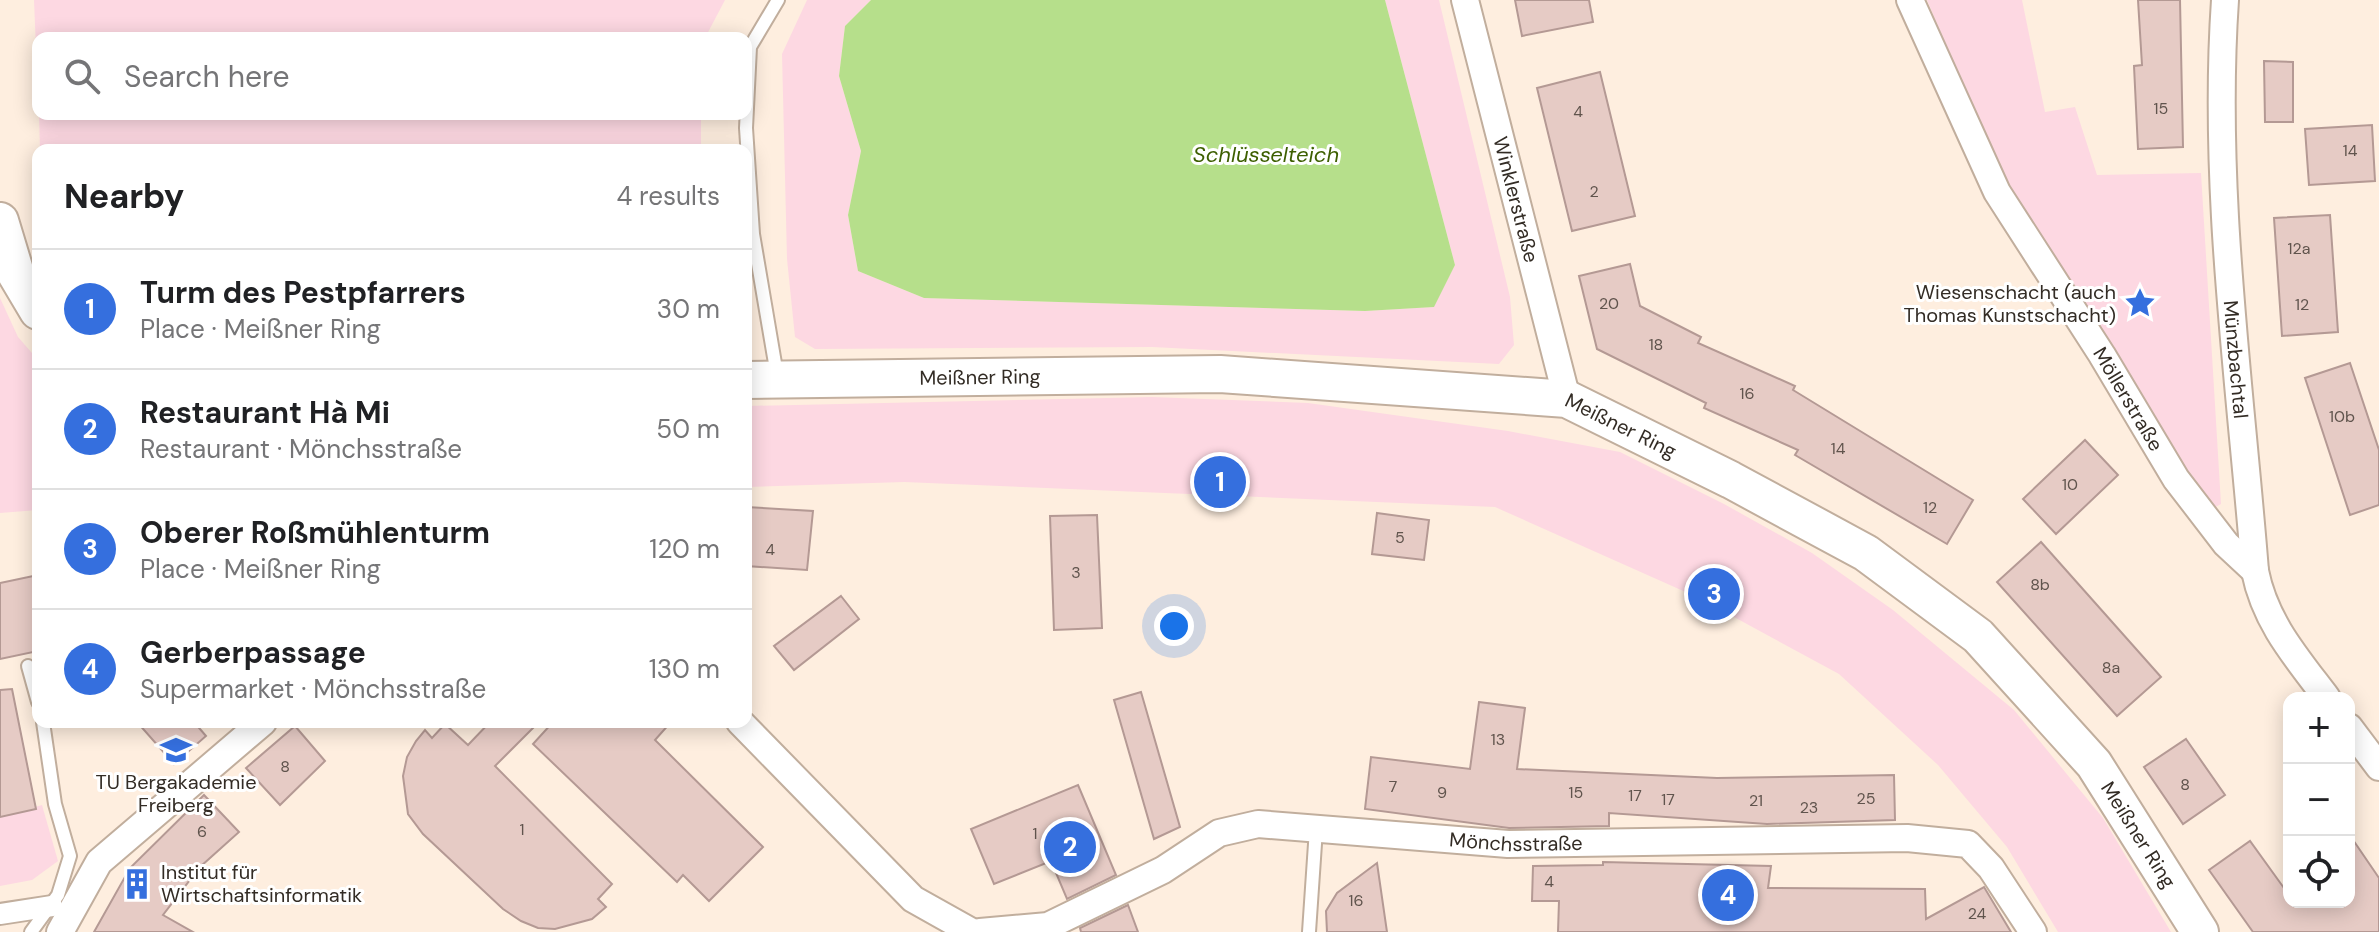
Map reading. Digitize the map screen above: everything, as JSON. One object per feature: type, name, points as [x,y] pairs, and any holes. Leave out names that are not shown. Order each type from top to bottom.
[{"type":"main road","points":[[0,221],[16,274],[32,301]]},
{"type":"main road","name":"Meißner Ring","points":[[762,380],[1220,374],[1567,399],[1731,480],[1866,553],[1978,636],[2094,764],[2200,932]]},
{"type":"street","name":"Winklerstraße","points":[[1465,0],[1567,399]]},
{"type":"street","name":"Möllerstraße","points":[[1910,0],[1997,192],[2102,355],[2176,479],[2226,544],[2255,571]]},
{"type":"street","name":"Münzbachtal","points":[[2225,0],[2221,46],[2224,187],[2255,571],[2260,596],[2272,625],[2322,692]]},
{"type":"street","points":[[60,932],[99,862],[256,728]]},
{"type":"street","points":[[746,728],[913,899],[972,932]]},
{"type":"street","points":[[2355,735],[2379,767]]},
{"type":"street","name":"Mönchsstraße","points":[[980,932],[1048,926],[1163,870],[1231,830],[1258,824],[1508,844],[1907,838],[1968,844],[1991,868],[2033,932]]},
{"type":"street","points":[[0,914],[52,906]]},
{"type":"lane","points":[[752,44],[778,0]]},
{"type":"lane","points":[[746,120],[747,144]]},
{"type":"lane","points":[[752,219],[762,380]]},
{"type":"lane","points":[[28,666],[32,680]]},
{"type":"lane","points":[[31,932],[52,906],[69,868],[68,845],[55,804],[44,728]]},
{"type":"lane","points":[[1309,932],[1316,829]]},
{"type":"shaded area","points":[[34,0],[725,0],[708,32],[35,32]]},
{"type":"shaded area","points":[[807,0],[871,0],[845,26],[839,76],[861,151],[848,215],[858,271],[924,298],[1365,311],[1433,307],[1455,265],[1385,0],[1439,0],[1510,297],[1514,345],[1499,364],[1152,347],[815,349],[795,337],[787,259],[782,54]]},
{"type":"shaded area","points":[[1927,0],[2022,0],[2045,112],[2075,107],[2097,175],[2201,173],[2221,504],[2210,510],[1996,164]]},
{"type":"shaded area","points":[[39,120],[701,120],[701,144],[40,144]]},
{"type":"shaded area","points":[[0,298],[18,337],[32,353],[32,510],[0,513]]},
{"type":"shaded area","points":[[1152,397],[1308,403],[1508,431],[1620,452],[1812,553],[1893,610],[2014,710],[2103,818],[2171,932],[2058,932],[2007,847],[1938,765],[1839,674],[1699,598],[1495,507],[904,482],[752,487],[752,406]]},
{"type":"shaded area","points":[[42,805],[58,861],[32,880],[0,886],[0,817]]},
{"type":"water","name":"Schlüsselteich","points":[[871,0],[1385,0],[1455,265],[1434,307],[1365,311],[924,298],[858,271],[848,215],[861,151],[839,76],[845,26]]},
{"type":"building","points":[[1515,0],[1589,0],[1593,22],[1522,36]]},
{"type":"building","points":[[2138,0],[2180,0],[2183,147],[2138,149],[2134,66],[2142,65]]},
{"type":"building","points":[[2264,61],[2293,62],[2293,122],[2265,122]]},
{"type":"building","points":[[1600,72],[1635,216],[1572,231],[1537,88]]},
{"type":"building","points":[[2372,125],[2375,181],[2309,185],[2305,129]]},
{"type":"building","points":[[2330,215],[2338,332],[2282,336],[2274,218]]},
{"type":"building","points":[[1630,264],[1640,306],[1701,337],[1698,343],[1795,386],[1793,390],[1973,500],[1947,544],[1795,455],[1798,450],[1704,408],[1706,403],[1597,349],[1579,276]]},
{"type":"building","points":[[2350,363],[2379,450],[2379,505],[2350,515],[2305,378]]},
{"type":"building","points":[[2085,440],[2118,475],[2056,534],[2023,499]]},
{"type":"building","points":[[1210,469],[1234,471],[1231,494],[1207,492]]},
{"type":"building","points":[[752,507],[813,511],[807,570],[752,566]]},
{"type":"building","points":[[1377,513],[1429,520],[1424,560],[1372,554]]},
{"type":"building","points":[[1097,515],[1102,628],[1054,630],[1050,516]]},
{"type":"building","points":[[2041,542],[2161,677],[2117,716],[1997,582]]},
{"type":"building","points":[[32,576],[32,652],[0,659],[0,583]]},
{"type":"building","points":[[841,596],[859,619],[794,670],[774,646]]},
{"type":"building","points":[[12,689],[36,809],[0,817],[0,690]]},
{"type":"building","points":[[1141,692],[1180,827],[1154,839],[1114,700]]},
{"type":"building","points":[[1479,702],[1525,708],[1517,769],[1717,778],[1894,775],[1895,820],[1767,824],[1609,813],[1609,826],[1509,828],[1365,809],[1371,757],[1470,769]]},
{"type":"building","name":"TU Bergakademie Freiberg","points":[[142,728],[199,728],[206,736],[174,764]]},
{"type":"building","points":[[293,728],[297,728],[325,761],[280,805],[246,768]]},
{"type":"building","points":[[441,728],[449,728],[468,745],[484,728],[533,728],[495,766],[612,884],[598,899],[606,907],[592,919],[555,929],[538,928],[521,921],[503,909],[423,834],[408,814],[403,776],[407,757],[425,730],[432,738]]},
{"type":"building","points":[[548,728],[666,728],[655,740],[763,847],[709,901],[683,875],[677,882],[533,744]]},
{"type":"building","points":[[2186,739],[2225,795],[2183,824],[2144,767]]},
{"type":"building","points":[[1078,785],[1116,875],[1067,899],[1051,861],[994,884],[971,829]]},
{"type":"building","points":[[204,795],[239,832],[200,867],[163,915],[193,932],[94,932],[130,868]]},
{"type":"building","points":[[2250,841],[2283,887],[2283,908],[2355,908],[2355,843],[2379,878],[2379,932],[2253,932],[2209,870]]},
{"type":"building","points":[[1603,862],[1771,866],[1768,888],[1925,889],[1926,919],[1984,887],[2011,932],[1558,932],[1559,901],[1532,901],[1533,866],[1603,865]]},
{"type":"building","points":[[1377,863],[1387,932],[1327,932],[1326,911],[1337,893]]},
{"type":"building","points":[[1128,905],[1138,932],[1081,932],[1080,928]]},
{"type":"place","name":"Wiesenschacht (auch Thomas Kunstschacht)","points":[[2140,303]]},
{"type":"place","name":"Turm des Pestpfarrers","points":[[1220,482]]},
{"type":"place","name":"Oberer Roßmühlenturm","points":[[1714,594]]},
{"type":"place","name":"TU Bergakademie Freiberg","points":[[176,750]]},
{"type":"place","name":"Restaurant Hà Mi","points":[[1070,847]]},
{"type":"place","name":"Institut für Wirtschaftsinformatik","points":[[137,884]]},
{"type":"place","name":"Gerberpassage","points":[[1728,895]]}]
